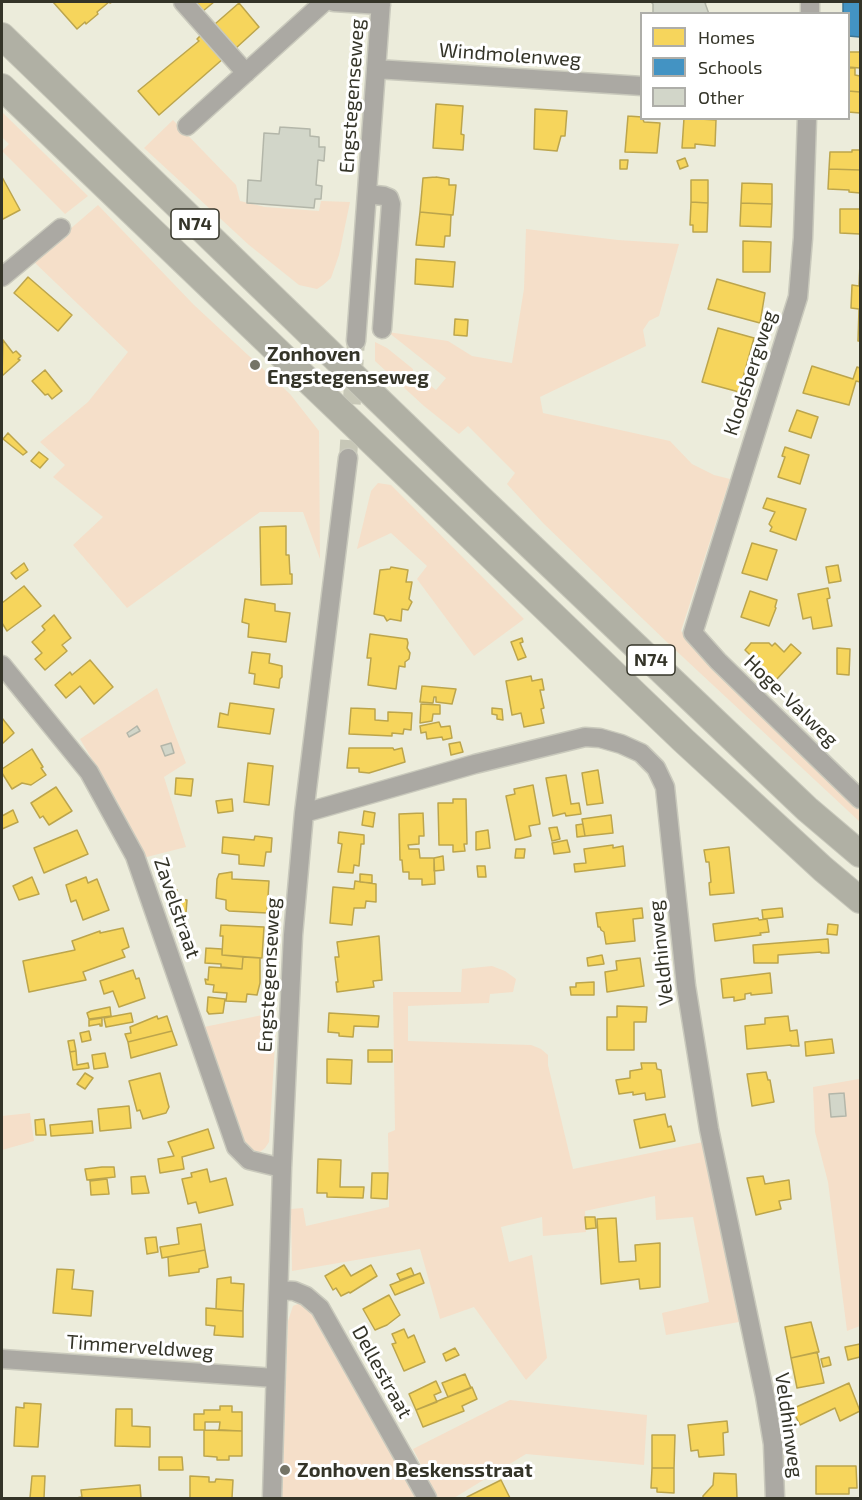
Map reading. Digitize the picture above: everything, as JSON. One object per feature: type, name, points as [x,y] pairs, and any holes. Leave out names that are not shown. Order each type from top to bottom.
[{"type":"highway","name":"N74","points":[[2,36],[470,489],[807,808],[861,854]]},
{"type":"highway","name":"N74","points":[[2,87],[683,740],[823,869],[861,900]]},
{"type":"street","points":[[183,2],[246,73]]},
{"type":"street","points":[[187,126],[324,2]]},
{"type":"street","points":[[334,2],[381,3]]},
{"type":"street","name":"Engstegenseweg","points":[[356,340],[381,3]]},
{"type":"street","name":"Windmolenweg","points":[[376,69],[640,86]]},
{"type":"street","name":"Klodsbergweg","points":[[693,633],[798,297],[803,238],[807,120]]},
{"type":"street","name":"Engstegenseweg","points":[[368,194],[389,198],[391,204],[382,329]]},
{"type":"street","points":[[2,278],[61,228]]},
{"type":"street","name":"Engstegenseweg","points":[[272,1498],[282,1168],[293,935],[304,813],[348,458]]},
{"type":"street","name":"Hoge-Valweg","points":[[693,633],[718,661],[861,799]]},
{"type":"street","name":"Zavelstraat","points":[[2,665],[89,772],[135,856],[236,1147],[249,1160],[282,1168]]},
{"type":"street","name":"Veldhinweg","points":[[304,813],[475,764],[585,737],[600,738],[621,744],[641,753],[656,768],[665,787],[686,986],[709,1129],[772,1434],[775,1498]]},
{"type":"street","name":"Dellestraat","points":[[279,1290],[294,1291],[306,1296],[320,1308],[427,1498]]},
{"type":"street","name":"Timmerveldweg","points":[[2,1359],[275,1378]]},
{"type":"shaded area","points":[[2,112],[88,196],[65,214],[2,151],[9,144],[2,137]]},
{"type":"shaded area","points":[[173,120],[236,185],[240,201],[265,207],[319,211],[321,201],[350,202],[339,255],[331,278],[317,289],[299,285],[249,245],[144,148]]},
{"type":"shaded area","points":[[98,205],[194,305],[290,394],[319,431],[320,559],[303,512],[260,512],[127,608],[73,545],[103,517],[53,477],[65,465],[40,442],[88,402],[128,352],[33,261]]},
{"type":"shaded area","points":[[526,229],[618,240],[679,244],[659,316],[649,321],[643,330],[646,346],[540,397],[543,413],[670,441],[692,464],[714,475],[730,479],[681,631],[860,803],[860,822],[544,524],[507,484],[515,473],[468,426],[459,434],[424,406],[375,361],[375,342],[387,348],[436,390],[446,378],[388,332],[448,341],[472,356],[512,363],[524,289]]},
{"type":"shaded area","points":[[378,483],[391,485],[524,619],[474,656],[417,579],[427,566],[391,533],[357,549],[371,491]]},
{"type":"shaded area","points":[[157,688],[186,763],[164,777],[186,847],[143,858],[119,805],[80,739]]},
{"type":"shaded area","points":[[492,966],[516,979],[513,992],[490,994],[489,1003],[408,1006],[408,1041],[531,1045],[541,1049],[548,1055],[548,1065],[573,1169],[703,1142],[739,1322],[666,1335],[662,1313],[709,1302],[693,1217],[656,1220],[655,1196],[585,1211],[586,1232],[543,1236],[542,1217],[501,1227],[509,1262],[532,1255],[547,1358],[526,1380],[474,1307],[440,1319],[420,1249],[292,1271],[291,1209],[303,1208],[306,1226],[389,1207],[388,1133],[395,1130],[393,992],[461,992],[462,969]]},
{"type":"shaded area","points":[[277,1012],[269,1142],[260,1152],[244,1146],[204,1027]]},
{"type":"shaded area","points":[[860,1062],[860,1326],[847,1331],[828,1182],[815,1132],[813,1087],[859,1079]]},
{"type":"shaded area","points":[[30,1113],[34,1141],[2,1150],[2,1116]]},
{"type":"shaded area","points":[[300,1303],[309,1305],[420,1498],[282,1498],[288,1321],[293,1306]]},
{"type":"shaded area","points":[[510,1400],[647,1415],[644,1465],[526,1454],[454,1498],[438,1498],[413,1449]]},
{"type":"building: Homes","points":[[53,2],[109,2],[97,12],[98,14],[77,29]]},
{"type":"building: Homes","points":[[198,2],[214,2],[203,11]]},
{"type":"building: Homes","points":[[239,3],[259,27],[236,48],[215,24]]},
{"type":"building: Homes","points":[[203,33],[224,58],[159,115],[138,91],[199,41],[197,39]]},
{"type":"building: Homes","points":[[850,52],[860,52],[860,68],[850,67]]},
{"type":"building: Homes","points":[[850,68],[855,68],[855,75],[860,76],[860,92],[850,91]]},
{"type":"building: Homes","points":[[850,91],[860,92],[860,113],[850,112]]},
{"type":"building: Homes","points":[[436,104],[463,106],[461,134],[464,135],[463,150],[433,148]]},
{"type":"building: Homes","points":[[535,109],[567,111],[565,136],[561,136],[557,151],[534,149]]},
{"type":"building: Homes","points":[[628,116],[640,117],[640,120],[644,122],[660,123],[657,153],[625,152]]},
{"type":"building: Homes","points":[[684,120],[716,120],[715,146],[695,144],[695,148],[682,148]]},
{"type":"building: Homes","points":[[852,150],[860,150],[860,170],[829,169],[830,152],[852,152]]},
{"type":"building: Homes","points":[[685,158],[688,166],[680,169],[677,161]]},
{"type":"building: Homes","points":[[620,160],[628,160],[627,169],[620,169]]},
{"type":"building: Homes","points":[[829,169],[860,170],[860,193],[828,189]]},
{"type":"building: Homes","points":[[2,177],[20,210],[3,219],[2,218]]},
{"type":"building: Homes","points":[[423,178],[449,179],[449,185],[456,185],[453,215],[420,212]]},
{"type":"building: Homes","points":[[691,180],[708,180],[708,203],[691,202]]},
{"type":"building: Homes","points":[[742,183],[772,184],[772,204],[741,203]]},
{"type":"building: Homes","points":[[691,202],[708,203],[707,232],[693,232],[693,225],[690,225]]},
{"type":"building: Homes","points":[[741,203],[772,204],[771,227],[740,226]]},
{"type":"building: Homes","points":[[840,209],[860,209],[860,234],[840,233]]},
{"type":"building: Homes","points":[[420,212],[451,215],[450,236],[445,236],[444,247],[416,245]]},
{"type":"building: Homes","points":[[743,241],[771,242],[770,272],[743,272]]},
{"type":"building: Homes","points":[[416,259],[455,262],[453,287],[415,284]]},
{"type":"building: Homes","points":[[860,263],[860,341],[858,341],[859,309],[851,308],[852,285],[859,286]]},
{"type":"building: Homes","points":[[28,277],[72,315],[58,331],[14,293]]},
{"type":"building: Homes","points":[[717,279],[765,293],[760,323],[708,309]]},
{"type":"building: Homes","points":[[455,319],[468,320],[467,336],[454,335]]},
{"type":"building: Homes","points":[[718,328],[754,338],[739,392],[702,382]]},
{"type":"building: Homes","points":[[3,340],[13,353],[16,351],[21,356],[18,359],[20,360],[2,376]]},
{"type":"building: Homes","points":[[812,366],[853,379],[857,367],[860,368],[860,382],[856,381],[849,405],[803,393]]},
{"type":"building: Homes","points":[[45,370],[62,391],[52,399],[32,381]]},
{"type":"building: Homes","points":[[797,410],[818,417],[811,438],[789,431]]},
{"type":"building: Homes","points":[[8,433],[27,452],[23,455],[3,439]]},
{"type":"building: Homes","points":[[785,447],[809,455],[800,484],[778,477],[785,457],[782,456]]},
{"type":"building: Homes","points":[[39,452],[48,459],[40,468],[31,461]]},
{"type":"building: Homes","points":[[767,498],[806,509],[796,540],[770,531],[772,527],[769,524],[775,512],[763,508]]},
{"type":"building: Homes","points":[[286,526],[286,555],[289,555],[292,584],[261,585],[260,527]]},
{"type":"building: Homes","points":[[752,543],[777,550],[767,580],[742,573]]},
{"type":"building: Homes","points":[[24,563],[28,570],[16,579],[11,573]]},
{"type":"building: Homes","points":[[838,565],[841,581],[829,583],[826,567]]},
{"type":"building: Homes","points":[[391,567],[408,570],[406,582],[412,582],[409,599],[412,602],[408,610],[402,609],[401,621],[390,619],[387,621],[384,616],[374,614],[380,570]]},
{"type":"building: Homes","points":[[24,586],[41,606],[7,631],[2,623],[2,603]]},
{"type":"building: Homes","points":[[828,588],[830,598],[827,599],[832,626],[813,629],[811,617],[803,619],[798,594]]},
{"type":"building: Homes","points":[[750,591],[777,600],[769,626],[741,617]]},
{"type":"building: Homes","points":[[245,599],[275,604],[275,611],[290,613],[286,642],[248,637],[249,624],[242,622]]},
{"type":"building: Homes","points":[[54,615],[71,638],[62,645],[67,651],[45,670],[35,659],[42,653],[32,642],[45,630],[42,626]]},
{"type":"building: Homes","points":[[370,634],[407,639],[409,659],[405,662],[405,667],[399,666],[396,689],[368,685],[371,658],[367,658]]},
{"type":"building: Homes","points":[[522,638],[523,642],[520,643],[526,657],[518,660],[511,642]]},
{"type":"building: Homes","points":[[751,643],[769,643],[772,646],[775,643],[784,652],[791,644],[801,653],[776,680],[745,650]]},
{"type":"building: Homes","points":[[837,648],[850,649],[849,675],[837,674]]},
{"type":"building: Homes","points":[[252,652],[270,654],[269,663],[282,666],[279,688],[254,684],[255,674],[249,673]]},
{"type":"building: Homes","points":[[90,660],[113,687],[94,704],[80,686],[66,698],[55,685],[70,672],[72,675]]},
{"type":"building: Homes","points":[[531,676],[532,681],[542,679],[544,690],[540,690],[544,708],[541,709],[544,723],[524,727],[521,713],[512,715],[506,681]]},
{"type":"building: Homes","points":[[422,686],[456,689],[452,704],[436,702],[436,697],[433,703],[420,702]]},
{"type":"building: Homes","points":[[230,703],[274,709],[270,734],[218,727],[220,713],[228,715]]},
{"type":"building: Homes","points":[[421,704],[440,705],[440,714],[433,714],[432,721],[420,723]]},
{"type":"building: Homes","points":[[351,708],[375,709],[375,720],[388,721],[388,712],[412,713],[411,730],[404,729],[403,734],[392,733],[392,736],[349,734]]},
{"type":"building: Homes","points":[[492,708],[502,709],[503,720],[497,719],[497,715],[492,714]]},
{"type":"building: Homes","points":[[2,718],[14,733],[2,744]]},
{"type":"building: Homes","points":[[439,722],[441,727],[450,726],[452,738],[427,739],[426,732],[421,733],[420,726]]},
{"type":"building: Homes","points":[[460,742],[463,752],[451,755],[449,744]]},
{"type":"building: Homes","points":[[349,748],[393,748],[394,750],[402,748],[405,762],[369,773],[359,772],[359,768],[347,768]]},
{"type":"building: Homes","points":[[32,749],[46,775],[31,785],[22,783],[12,789],[2,769]]},
{"type":"building: Homes","points":[[248,763],[273,766],[269,805],[244,802]]},
{"type":"building: Homes","points":[[598,770],[603,803],[587,805],[582,773]]},
{"type":"building: Homes","points":[[566,775],[571,804],[579,803],[581,814],[566,816],[565,813],[553,816],[546,778]]},
{"type":"building: Homes","points":[[176,778],[193,779],[191,796],[175,794]]},
{"type":"building: Homes","points":[[533,785],[540,824],[529,826],[531,836],[515,840],[506,796],[515,794],[514,789]]},
{"type":"building: Homes","points":[[56,787],[72,811],[49,825],[43,816],[40,818],[31,803]]},
{"type":"building: Homes","points":[[232,799],[233,811],[218,813],[216,801]]},
{"type":"building: Homes","points":[[453,799],[466,799],[467,844],[464,844],[465,851],[453,852],[453,845],[439,845],[438,803],[453,803]]},
{"type":"building: Homes","points":[[13,810],[18,822],[2,829],[2,816]]},
{"type":"building: Homes","points":[[364,811],[375,813],[373,827],[362,825]]},
{"type":"building: Homes","points":[[423,813],[424,836],[419,836],[419,844],[408,845],[409,849],[419,849],[420,858],[434,858],[435,884],[422,885],[422,879],[409,879],[409,872],[403,872],[402,860],[400,860],[399,814]]},
{"type":"building: Homes","points":[[611,815],[613,833],[585,836],[582,819]]},
{"type":"building: Homes","points":[[583,824],[585,836],[577,837],[576,825]]},
{"type":"building: Homes","points":[[557,827],[560,839],[552,841],[549,828]]},
{"type":"building: Homes","points":[[77,830],[88,854],[44,873],[34,848]]},
{"type":"building: Homes","points":[[488,830],[490,848],[476,850],[476,832]]},
{"type":"building: Homes","points":[[339,832],[364,835],[359,866],[354,865],[353,873],[338,872],[342,844],[338,843]]},
{"type":"building: Homes","points":[[255,836],[272,838],[271,852],[266,852],[264,866],[239,864],[239,855],[222,853],[223,837],[254,840]]},
{"type":"building: Homes","points":[[567,840],[570,852],[554,854],[552,843]]},
{"type":"building: Homes","points":[[613,845],[613,848],[623,846],[625,866],[575,872],[574,864],[586,863],[584,849]]},
{"type":"building: Homes","points":[[729,847],[734,893],[710,895],[709,862],[706,862],[704,850]]},
{"type":"building: Homes","points":[[516,849],[525,849],[524,858],[515,858]]},
{"type":"building: Homes","points":[[443,856],[444,870],[434,871],[434,858]]},
{"type":"building: Homes","points":[[477,866],[485,866],[486,877],[478,877]]},
{"type":"building: Homes","points":[[232,872],[232,879],[269,881],[267,913],[229,911],[226,909],[226,900],[216,898],[219,874]]},
{"type":"building: Homes","points":[[360,874],[372,875],[372,883],[360,882]]},
{"type":"building: Homes","points":[[32,877],[39,894],[19,900],[13,886]]},
{"type":"building: Homes","points":[[86,877],[88,883],[97,879],[109,910],[83,920],[76,900],[71,902],[66,885]]},
{"type":"building: Homes","points":[[355,881],[376,884],[376,902],[366,901],[365,908],[354,908],[352,925],[330,923],[333,887],[354,889]]},
{"type":"building: Homes","points":[[165,890],[177,890],[177,897],[165,897]]},
{"type":"building: Homes","points":[[172,898],[187,900],[186,913],[171,911]]},
{"type":"building: Homes","points":[[642,908],[643,918],[633,919],[635,941],[606,944],[604,932],[598,927],[596,913]]},
{"type":"building: Homes","points":[[782,908],[783,917],[763,919],[762,910]]},
{"type":"building: Homes","points":[[758,918],[759,920],[767,919],[769,932],[715,941],[713,924]]},
{"type":"building: Homes","points":[[828,924],[838,925],[837,935],[827,934]]},
{"type":"building: Homes","points":[[221,925],[264,927],[262,958],[222,955]]},
{"type":"building: Homes","points":[[123,928],[129,947],[122,950],[125,957],[83,972],[86,980],[29,992],[23,961],[75,950],[72,941],[100,931],[100,933]]},
{"type":"building: Homes","points":[[379,936],[382,980],[373,981],[374,987],[337,992],[335,957],[339,957],[337,942]]},
{"type":"building: Homes","points":[[828,939],[829,953],[778,955],[778,963],[754,963],[753,945]]},
{"type":"building: Homes","points":[[206,948],[222,949],[222,955],[243,957],[242,969],[205,963]]},
{"type":"building: Homes","points":[[602,955],[604,964],[588,966],[587,958]]},
{"type":"building: Homes","points":[[243,957],[260,958],[260,983],[257,995],[247,994],[246,1002],[226,1001],[227,993],[213,992],[214,985],[206,984],[205,979],[208,980],[209,967],[242,969]]},
{"type":"building: Homes","points":[[640,958],[644,986],[607,992],[605,972],[617,970],[616,961]]},
{"type":"building: Homes","points":[[133,970],[136,979],[139,978],[145,998],[119,1007],[113,991],[104,994],[100,981]]},
{"type":"building: Homes","points":[[770,973],[772,993],[745,994],[745,999],[734,1001],[734,997],[723,998],[721,979]]},
{"type":"building: Homes","points":[[594,982],[594,995],[571,995],[570,987],[576,987],[576,983]]},
{"type":"building: Homes","points":[[208,997],[225,999],[223,1013],[209,1014],[207,1011]]},
{"type":"building: Homes","points":[[617,1006],[647,1007],[646,1022],[634,1022],[634,1050],[607,1050],[607,1017],[617,1017]]},
{"type":"building: Homes","points":[[110,1007],[111,1016],[89,1019],[87,1013]]},
{"type":"building: Homes","points":[[131,1013],[133,1022],[106,1027],[104,1018]]},
{"type":"building: Homes","points":[[329,1013],[379,1016],[378,1027],[354,1026],[353,1037],[339,1036],[339,1033],[328,1032]]},
{"type":"building: Homes","points":[[157,1016],[158,1019],[167,1016],[172,1031],[128,1042],[125,1034],[131,1033],[130,1027]]},
{"type":"building: Homes","points":[[788,1016],[790,1031],[797,1030],[799,1046],[747,1049],[745,1026],[765,1024],[765,1018]]},
{"type":"building: Homes","points":[[102,1018],[102,1026],[100,1024],[89,1026],[89,1020]]},
{"type":"building: Homes","points":[[89,1031],[91,1040],[82,1042],[80,1033]]},
{"type":"building: Homes","points":[[172,1031],[177,1045],[131,1058],[128,1042]]},
{"type":"building: Homes","points":[[832,1039],[834,1053],[806,1056],[805,1042]]},
{"type":"building: Homes","points":[[74,1040],[76,1051],[70,1052],[68,1041]]},
{"type":"building: Homes","points":[[368,1050],[392,1050],[392,1062],[368,1062]]},
{"type":"building: Homes","points":[[76,1051],[77,1065],[88,1063],[89,1068],[73,1070],[70,1052]]},
{"type":"building: Homes","points":[[105,1053],[108,1067],[94,1069],[92,1055]]},
{"type":"building: Homes","points":[[327,1059],[352,1060],[351,1084],[327,1083]]},
{"type":"building: Homes","points":[[641,1063],[656,1063],[657,1069],[661,1070],[665,1097],[646,1100],[645,1093],[619,1094],[616,1080],[630,1078],[630,1071],[642,1069]]},
{"type":"building: Homes","points":[[766,1072],[770,1080],[774,1102],[752,1106],[747,1074]]},
{"type":"building: Homes","points":[[85,1073],[93,1078],[85,1089],[77,1084]]},
{"type":"building: Homes","points":[[160,1073],[169,1107],[166,1113],[143,1119],[140,1110],[137,1111],[129,1081]]},
{"type":"building: Homes","points":[[129,1106],[131,1128],[100,1131],[98,1109]]},
{"type":"building: Homes","points":[[665,1114],[675,1141],[640,1148],[634,1120]]},
{"type":"building: Homes","points":[[44,1119],[46,1135],[36,1135],[35,1120]]},
{"type":"building: Homes","points":[[92,1121],[93,1133],[51,1136],[50,1125]]},
{"type":"building: Homes","points":[[208,1129],[214,1148],[182,1157],[184,1169],[160,1173],[158,1159],[174,1156],[168,1142]]},
{"type":"building: Homes","points":[[318,1159],[341,1160],[340,1187],[364,1187],[363,1198],[327,1197],[327,1193],[317,1193]]},
{"type":"building: Homes","points":[[114,1167],[115,1177],[87,1180],[85,1169]]},
{"type":"building: Homes","points":[[207,1169],[210,1182],[226,1178],[233,1205],[199,1213],[196,1202],[188,1204],[182,1179],[192,1177],[191,1173]]},
{"type":"building: Homes","points":[[372,1173],[388,1173],[387,1199],[371,1198]]},
{"type":"building: Homes","points":[[145,1176],[149,1193],[132,1194],[131,1177]]},
{"type":"building: Homes","points":[[763,1176],[765,1184],[789,1180],[791,1199],[779,1201],[781,1209],[756,1215],[747,1178]]},
{"type":"building: Homes","points":[[107,1179],[109,1194],[91,1195],[90,1181]]},
{"type":"building: Homes","points":[[585,1217],[595,1217],[596,1228],[586,1229]]},
{"type":"building: Homes","points":[[616,1218],[619,1262],[636,1261],[635,1245],[660,1243],[660,1287],[640,1289],[639,1279],[601,1284],[597,1219]]},
{"type":"building: Homes","points":[[201,1224],[205,1250],[162,1258],[160,1247],[179,1244],[177,1228]]},
{"type":"building: Homes","points":[[156,1237],[158,1252],[147,1254],[145,1238]]},
{"type":"building: Homes","points":[[205,1250],[208,1267],[199,1269],[199,1272],[169,1276],[168,1257]]},
{"type":"building: Homes","points":[[344,1265],[351,1276],[371,1265],[377,1276],[341,1296],[336,1288],[333,1290],[325,1276]]},
{"type":"building: Homes","points":[[411,1268],[414,1275],[400,1280],[397,1274]]},
{"type":"building: Homes","points":[[57,1269],[74,1270],[72,1289],[93,1291],[91,1316],[53,1313]]},
{"type":"building: Homes","points":[[420,1273],[424,1283],[395,1295],[390,1285]]},
{"type":"building: Homes","points":[[231,1277],[231,1283],[244,1284],[243,1311],[216,1309],[217,1279]]},
{"type":"building: Homes","points":[[389,1295],[400,1315],[387,1325],[375,1330],[363,1309]]},
{"type":"building: Homes","points":[[206,1308],[243,1311],[243,1337],[214,1335],[215,1326],[206,1325]]},
{"type":"building: Homes","points":[[811,1322],[819,1352],[791,1358],[785,1327]]},
{"type":"building: Homes","points":[[404,1329],[408,1338],[414,1335],[425,1362],[404,1371],[392,1344],[396,1343],[392,1334]]},
{"type":"building: Homes","points":[[860,1344],[860,1357],[848,1360],[845,1347]]},
{"type":"building: Homes","points":[[455,1348],[459,1355],[446,1361],[443,1354]]},
{"type":"building: Homes","points":[[817,1352],[824,1383],[797,1388],[791,1358]]},
{"type":"building: Homes","points":[[829,1357],[831,1365],[823,1367],[821,1359]]},
{"type":"building: Homes","points":[[465,1374],[471,1388],[448,1397],[442,1383]]},
{"type":"building: Homes","points":[[436,1381],[441,1392],[434,1395],[437,1402],[416,1410],[409,1394]]},
{"type":"building: Homes","points":[[849,1383],[860,1411],[840,1421],[835,1408],[800,1425],[792,1409]]},
{"type":"building: Homes","points":[[472,1387],[477,1399],[462,1406],[464,1411],[423,1427],[416,1410]]},
{"type":"building: Homes","points":[[24,1403],[41,1404],[38,1447],[14,1446],[16,1407],[24,1408]]},
{"type":"building: Homes","points":[[220,1406],[232,1406],[232,1412],[242,1412],[242,1431],[219,1430],[220,1422],[205,1422],[205,1430],[194,1430],[194,1414],[204,1414],[204,1410],[220,1410]]},
{"type":"building: Homes","points":[[116,1409],[132,1409],[132,1426],[150,1427],[150,1447],[115,1446]]},
{"type":"building: Homes","points":[[727,1421],[728,1432],[723,1433],[724,1455],[699,1457],[698,1450],[691,1451],[688,1425]]},
{"type":"building: Homes","points":[[204,1430],[242,1431],[242,1456],[229,1456],[229,1460],[217,1460],[217,1457],[204,1456]]},
{"type":"building: Homes","points":[[652,1435],[675,1435],[674,1468],[652,1468]]},
{"type":"building: Homes","points":[[159,1457],[182,1457],[183,1470],[159,1470]]},
{"type":"building: Homes","points":[[816,1466],[856,1466],[857,1488],[849,1488],[849,1494],[816,1494]]},
{"type":"building: Homes","points":[[652,1468],[674,1468],[674,1493],[657,1492],[657,1488],[651,1488]]},
{"type":"building: Homes","points":[[714,1473],[736,1474],[737,1498],[703,1498],[713,1485]]},
{"type":"building: Homes","points":[[32,1476],[45,1476],[44,1498],[30,1498]]},
{"type":"building: Homes","points":[[190,1476],[209,1477],[209,1482],[215,1482],[216,1479],[233,1480],[232,1498],[190,1498]]},
{"type":"building: Homes","points":[[501,1480],[510,1498],[467,1497]]},
{"type":"building: Homes","points":[[140,1485],[141,1498],[76,1498],[82,1497],[81,1490]]},
{"type":"building: Schools","points":[[843,2],[860,2],[860,37],[850,36],[850,12],[843,12]]},
{"type":"building: Other","points":[[651,2],[707,2],[705,3],[708,12],[653,12]]},
{"type":"building: Other","points":[[280,127],[310,129],[310,136],[319,137],[319,147],[325,147],[324,161],[318,160],[316,185],[322,186],[321,199],[315,199],[314,208],[247,203],[248,180],[261,181],[264,133],[279,134]]},
{"type":"building: Other","points":[[137,726],[140,731],[129,737],[127,733]]},
{"type":"building: Other","points":[[171,743],[174,753],[165,756],[161,746]]},
{"type":"building: Other","points":[[844,1093],[846,1116],[831,1117],[829,1094]]},
{"type":"tunnel","points":[[348,458],[356,341]]},
{"type":"place","name":"Zonhoven Engstegenseweg","points":[[255,365]]},
{"type":"place","name":"Zonhoven Beskensstraat","points":[[285,1470]]}]
